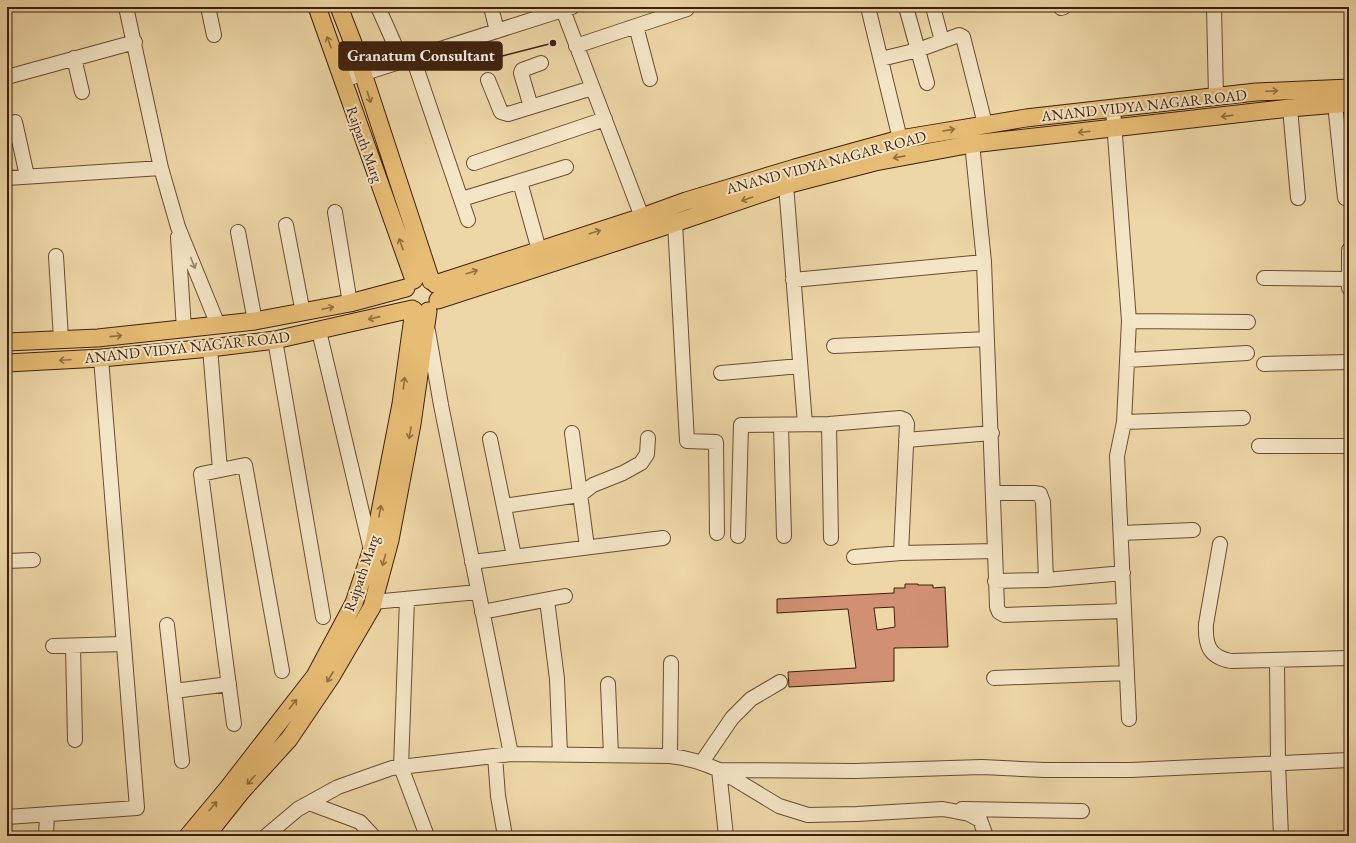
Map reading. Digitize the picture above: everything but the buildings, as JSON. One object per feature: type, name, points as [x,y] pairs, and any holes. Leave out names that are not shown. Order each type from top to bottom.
[{"type":"main road","name":"Rajpath Marg","points":[[317,7],[343,80],[421,284]]},
{"type":"main road","name":"Rajpath Marg","points":[[339,7],[353,43],[421,284]]},
{"type":"main road","name":"ANAND VIDYA NAGAR ROAD","points":[[7,342],[98,338],[255,321],[350,303],[539,250],[642,218],[686,201],[795,168],[900,139],[1026,118],[1256,92],[1349,88]]},
{"type":"main road","name":"ANAND VIDYA NAGAR ROAD","points":[[7,363],[101,358],[210,348],[275,340],[424,310],[786,185],[875,162],[972,144],[1290,108],[1342,104]]},
{"type":"main road","points":[[421,284],[439,292],[424,310],[405,301],[404,293],[421,284]]},
{"type":"main road","name":"Rajpath Marg","points":[[188,836],[228,788],[315,676],[354,603],[371,550],[401,404],[424,310]]},
{"type":"main road","name":"Rajpath Marg","points":[[206,836],[241,792],[289,739],[331,677],[373,602],[390,540],[412,424],[424,310]]},
{"type":"street","points":[[126,7],[135,42],[161,168],[178,227],[218,325]]},
{"type":"street","points":[[208,7],[214,35]]},
{"type":"street","points":[[378,7],[407,59],[462,199],[468,220]]},
{"type":"street","points":[[491,7],[497,31]]},
{"type":"street","points":[[868,7],[900,139]]},
{"type":"street","points":[[906,7],[927,83]]},
{"type":"street","points":[[933,7],[942,40]]},
{"type":"street","points":[[1214,7],[1216,97]]},
{"type":"street","points":[[343,80],[569,8],[576,46],[642,218]]},
{"type":"street","points":[[576,46],[688,10]]},
{"type":"street","points":[[636,26],[650,79]]},
{"type":"street","points":[[881,59],[918,50],[959,35],[965,41],[978,125],[972,144],[984,262],[986,339],[992,433],[995,581],[997,607],[999,612],[1004,615],[1124,611]]},
{"type":"street","points":[[7,77],[135,42]]},
{"type":"street","points":[[74,58],[82,92]]},
{"type":"street","points":[[531,107],[521,73],[522,70],[541,63]]},
{"type":"street","points":[[488,80],[501,112],[508,114],[592,88]]},
{"type":"street","points":[[1342,104],[1345,198]]},
{"type":"street","points":[[1290,108],[1298,198]]},
{"type":"street","points":[[1113,109],[1129,321],[1124,422],[1117,456],[1129,719]]},
{"type":"street","points":[[474,164],[605,119]]},
{"type":"street","points":[[15,122],[27,176]]},
{"type":"street","points":[[462,199],[566,167]]},
{"type":"street","points":[[7,178],[161,168]]},
{"type":"street","points":[[520,182],[539,250]]},
{"type":"street","points":[[786,185],[805,424]]},
{"type":"street","points":[[335,212],[350,303]]},
{"type":"street","points":[[675,223],[687,441],[716,442],[717,533]]},
{"type":"street","points":[[286,225],[303,313]]},
{"type":"street","points":[[178,227],[184,329]]},
{"type":"street","points":[[238,232],[255,321]]},
{"type":"street","points":[[1349,250],[1349,288]]},
{"type":"street","points":[[56,256],[61,339]]},
{"type":"street","points":[[793,280],[984,262]]},
{"type":"street","points":[[1264,278],[1349,279]]},
{"type":"street","points":[[424,310],[441,405],[511,754]]},
{"type":"street","points":[[1129,321],[1248,322]]},
{"type":"street","points":[[319,331],[371,550]]},
{"type":"street","points":[[834,346],[986,339]]},
{"type":"street","points":[[275,340],[323,617]]},
{"type":"street","points":[[210,348],[220,470]]},
{"type":"street","points":[[1128,360],[1247,353]]},
{"type":"street","points":[[7,817],[137,808],[101,358]]},
{"type":"street","points":[[1264,364],[1349,362]]},
{"type":"street","points":[[721,373],[800,366]]},
{"type":"street","points":[[738,536],[741,425],[781,426],[829,424],[900,418],[905,420],[907,424],[901,553]]},
{"type":"street","points":[[1124,422],[1244,418]]},
{"type":"street","points":[[829,424],[831,538]]},
{"type":"street","points":[[781,426],[784,536]]},
{"type":"street","points":[[572,433],[587,547]]},
{"type":"street","points":[[906,440],[992,433]]},
{"type":"street","points":[[504,506],[580,495],[594,485],[623,473],[641,463],[647,454],[648,438]]},
{"type":"street","points":[[490,439],[514,556]]},
{"type":"street","points":[[1260,446],[1349,446]]},
{"type":"street","points":[[234,724],[201,474],[245,465],[282,671]]},
{"type":"street","points":[[993,492],[1040,494],[1043,502],[1046,580]]},
{"type":"street","points":[[1121,533],[1193,530]]},
{"type":"street","points":[[472,562],[663,538]]},
{"type":"street","points":[[1220,544],[1205,636],[1208,646],[1220,659],[1230,661],[1277,661],[1349,658]]},
{"type":"street","points":[[854,557],[901,553],[995,551]]},
{"type":"street","points":[[7,561],[32,560]]},
{"type":"street","points":[[995,581],[1046,580],[1123,573]]},
{"type":"street","points":[[373,602],[478,592]]},
{"type":"street","points":[[482,612],[565,596]]},
{"type":"street","points":[[407,599],[401,767],[427,836]]},
{"type":"street","points":[[547,600],[556,679],[560,754]]},
{"type":"street","points":[[167,625],[182,761]]},
{"type":"street","points":[[53,646],[124,644]]},
{"type":"street","points":[[73,646],[75,740]]},
{"type":"street","points":[[1277,661],[1278,763],[1281,836]]},
{"type":"street","points":[[670,756],[671,663]]},
{"type":"street","points":[[994,678],[1127,673]]},
{"type":"street","points":[[702,762],[732,718],[751,699],[780,682]]},
{"type":"street","points":[[174,690],[229,684]]},
{"type":"street","points":[[608,684],[612,755]]},
{"type":"street","points":[[266,836],[298,809],[308,803],[338,787],[392,768],[511,754],[687,757],[718,770],[779,806],[808,815],[858,814],[943,809],[1082,811]]},
{"type":"street","points":[[495,756],[498,796],[505,836]]},
{"type":"street","points":[[718,770],[855,771],[982,767],[1044,770],[1090,770],[1349,760]]},
{"type":"street","points":[[718,770],[726,836]]},
{"type":"street","points":[[308,803],[360,822],[373,836]]},
{"type":"street","points":[[943,809],[969,814],[980,820],[986,836]]},
{"type":"street","points":[[46,836],[47,814]]},
{"type":"place","name":"Granatum Consultant","points":[[553,43]]}]
